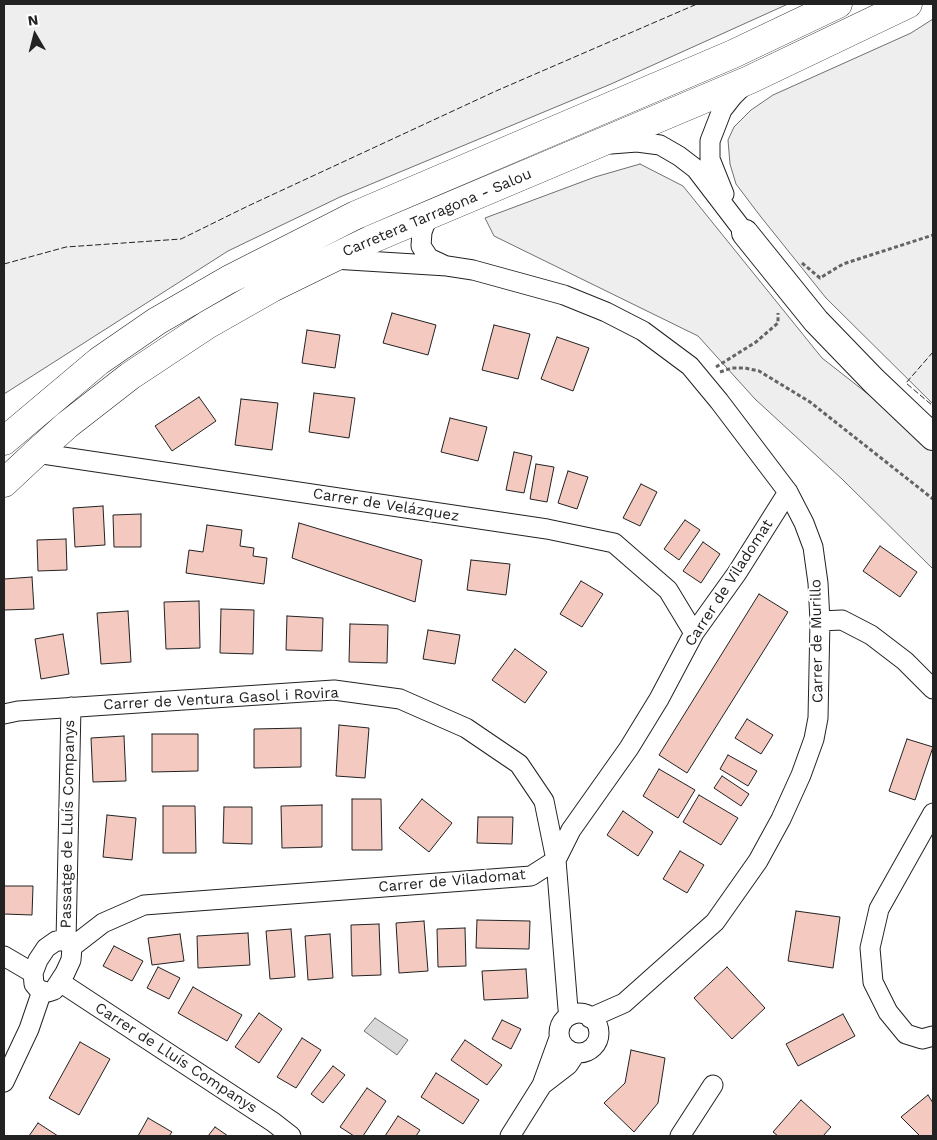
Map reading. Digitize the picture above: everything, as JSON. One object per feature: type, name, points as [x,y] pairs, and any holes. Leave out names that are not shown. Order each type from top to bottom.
[{"type":"main road","name":"Carretera Tarragona - Salou","points":[[4,441],[99,361],[157,322],[228,280],[356,216],[733,54],[838,4]]},
{"type":"main road","name":"Carretera Tarragona - Salou","points":[[4,483],[67,426],[130,376],[207,325],[272,288],[370,240],[749,80],[908,4]]},
{"type":"main road","points":[[4,418],[92,352],[157,322]]},
{"type":"street","points":[[745,233],[715,175],[710,159],[710,141],[722,110],[749,80]]},
{"type":"street","points":[[599,144],[637,142],[660,145],[696,169],[816,321],[874,381],[933,437]]},
{"type":"street","name":"Carrer de Murillo","points":[[428,216],[422,232],[421,246],[429,258],[448,266]]},
{"type":"street","name":"Carrer de Murillo","points":[[329,259],[448,266],[473,270],[564,295],[606,312],[643,331],[690,366],[719,401],[788,492],[804,523],[813,547],[818,583],[820,621],[818,718],[814,739],[781,819],[758,861],[715,922],[624,1003],[590,1018]]},
{"type":"street","name":"Carrer de Velázquez","points":[[36,453],[547,529],[614,543],[668,590],[694,633]]},
{"type":"street","name":"Carrer de Viladomat","points":[[32,973],[46,948],[56,941],[69,944],[103,923],[144,905],[530,876],[556,860],[571,830],[639,732],[694,633],[737,573],[788,492]]},
{"type":"street","points":[[820,621],[842,620],[871,636],[905,661],[933,689]]},
{"type":"street","name":"Carrer de Ventura Gasol i Rovira","points":[[4,714],[18,711],[71,707],[334,690],[400,699],[466,728],[519,764],[544,801],[556,860],[568,1010],[571,1015]]},
{"type":"street","name":"Passatge de Lluís Companys","points":[[60,982],[71,960],[69,944],[71,707]]},
{"type":"street","points":[[933,813],[879,909],[870,948],[873,982],[888,1012],[906,1034],[922,1039],[933,1036]]},
{"type":"street","points":[[4,956],[32,973],[34,984],[39,990],[54,990],[60,982]]},
{"type":"street","name":"Carrer de Lluís Companys","points":[[60,982],[273,1122],[291,1136]]},
{"type":"street","points":[[4,1082],[29,1028],[42,991]]},
{"type":"street","name":"Carrer de Murillo","points":[[598,1035],[621,1014],[624,1003]]},
{"type":"street","points":[[510,1136],[542,1085],[559,1038],[560,1027],[566,1018],[571,1015],[584,1014],[596,1025],[597,1041],[588,1051],[576,1053],[565,1048],[559,1038]]},
{"type":"street","points":[[542,1085],[568,1065],[576,1053]]},
{"type":"street","points":[[680,1136],[713,1085]]},
{"type":"path","points":[[798,260],[820,278],[843,264],[933,235]]},
{"type":"path","points":[[700,378],[756,342],[778,323],[779,315],[774,306]]},
{"type":"path","points":[[700,378],[732,368],[759,371],[810,402],[933,499]]},
{"type":"shaded area","points":[[4,4],[788,4],[611,84],[340,197],[228,251],[4,394]]},
{"type":"shaded area","points":[[933,19],[933,404],[826,298],[761,217],[736,184],[730,164],[728,140],[734,127],[751,110],[773,95],[911,33]]},
{"type":"shaded area","points":[[640,164],[683,186],[822,358],[933,445],[933,569],[843,480],[755,399],[698,336],[494,236],[485,218],[595,177]]},
{"type":"shaded area","points":[[375,1018],[408,1040],[397,1055],[364,1031]]},
{"type":"building","points":[[392,313],[436,325],[428,355],[383,343]]},
{"type":"building","points":[[494,325],[530,334],[518,379],[482,370]]},
{"type":"building","points":[[307,330],[340,335],[335,368],[302,363]]},
{"type":"building","points":[[557,337],[589,348],[573,391],[541,379]]},
{"type":"building","points":[[314,393],[355,398],[349,438],[309,432]]},
{"type":"building","points":[[199,397],[216,421],[172,451],[155,426]]},
{"type":"building","points":[[241,399],[278,403],[272,450],[235,445]]},
{"type":"building","points":[[450,418],[487,427],[478,461],[441,452]]},
{"type":"building","points":[[514,452],[532,456],[524,493],[506,490]]},
{"type":"building","points":[[536,464],[554,467],[547,502],[530,499]]},
{"type":"building","points":[[568,471],[588,477],[577,509],[558,503]]},
{"type":"building","points":[[641,484],[657,492],[640,526],[623,518]]},
{"type":"building","points":[[103,506],[105,545],[75,547],[73,508]]},
{"type":"building","points":[[141,514],[141,547],[114,547],[113,515]]},
{"type":"building","points":[[685,520],[700,530],[679,560],[664,549]]},
{"type":"building","points":[[299,523],[422,560],[415,602],[292,558]]},
{"type":"building","points":[[207,525],[242,530],[240,546],[254,548],[253,556],[267,558],[264,584],[186,573],[189,550],[203,552]]},
{"type":"building","points":[[66,539],[67,570],[38,571],[37,540]]},
{"type":"building","points":[[703,542],[720,554],[701,583],[683,571]]},
{"type":"building","points":[[880,546],[917,572],[900,597],[863,571]]},
{"type":"building","points":[[471,560],[510,564],[506,595],[467,590]]},
{"type":"building","points":[[32,577],[34,609],[4,610],[4,579]]},
{"type":"building","points":[[581,581],[603,594],[582,627],[560,614]]},
{"type":"building","points":[[759,594],[788,612],[687,773],[659,755]]},
{"type":"building","points":[[199,601],[200,648],[166,649],[164,602]]},
{"type":"building","points":[[221,609],[254,610],[253,654],[220,653]]},
{"type":"building","points":[[128,611],[131,662],[101,664],[97,613]]},
{"type":"building","points":[[287,616],[323,618],[322,651],[286,650]]},
{"type":"building","points":[[350,624],[388,625],[387,663],[349,662]]},
{"type":"building","points":[[428,630],[460,635],[455,664],[423,659]]},
{"type":"building","points":[[63,634],[69,674],[41,679],[35,639]]},
{"type":"building","points":[[515,649],[547,672],[525,703],[492,680]]},
{"type":"building","points":[[747,719],[773,735],[761,754],[735,738]]},
{"type":"building","points":[[339,725],[369,728],[365,778],[336,776]]},
{"type":"building","points":[[301,728],[301,767],[254,768],[254,729]]},
{"type":"building","points":[[152,734],[198,734],[198,771],[152,772]]},
{"type":"building","points":[[124,736],[126,781],[93,782],[91,738]]},
{"type":"building","points":[[907,739],[933,747],[915,800],[889,791]]},
{"type":"building","points":[[728,755],[757,771],[748,786],[720,769]]},
{"type":"building","points":[[659,769],[695,790],[678,818],[643,796]]},
{"type":"building","points":[[722,776],[749,794],[741,806],[714,788]]},
{"type":"building","points":[[699,795],[738,818],[721,845],[683,822]]},
{"type":"building","points":[[352,799],[381,799],[382,850],[352,850]]},
{"type":"building","points":[[422,799],[452,823],[429,852],[399,828]]},
{"type":"building","points":[[322,805],[322,847],[282,848],[281,806]]},
{"type":"building","points":[[163,806],[195,806],[196,853],[163,853]]},
{"type":"building","points":[[224,807],[252,807],[252,844],[223,843]]},
{"type":"building","points":[[623,811],[653,832],[638,856],[607,835]]},
{"type":"building","points":[[107,815],[136,818],[132,860],[103,857]]},
{"type":"building","points":[[478,817],[513,817],[512,844],[477,843]]},
{"type":"building","points":[[680,851],[704,865],[687,893],[663,879]]},
{"type":"building","points":[[4,886],[33,886],[32,915],[4,914]]},
{"type":"building","points":[[796,911],[840,917],[833,968],[788,961]]},
{"type":"building","points":[[477,920],[530,921],[529,949],[476,948]]},
{"type":"building","points":[[424,921],[428,971],[399,973],[396,923]]},
{"type":"building","points":[[379,924],[381,975],[352,976],[351,925]]},
{"type":"building","points":[[465,928],[466,966],[438,967],[437,929]]},
{"type":"building","points":[[291,929],[295,977],[270,979],[266,931]]},
{"type":"building","points":[[248,933],[250,965],[198,968],[197,936]]},
{"type":"building","points":[[180,934],[184,961],[152,965],[148,938]]},
{"type":"building","points":[[330,934],[333,978],[308,980],[305,936]]},
{"type":"building","points":[[114,946],[143,961],[132,981],[103,966]]},
{"type":"building","points":[[158,967],[180,978],[169,999],[147,988]]},
{"type":"building","points":[[727,967],[765,1008],[732,1039],[694,998]]},
{"type":"building","points":[[526,969],[528,998],[484,1000],[482,971]]},
{"type":"building","points":[[193,987],[242,1015],[227,1041],[178,1013]]},
{"type":"building","points":[[259,1013],[282,1029],[259,1063],[235,1047]]},
{"type":"building","points":[[843,1014],[855,1036],[798,1066],[786,1044]]},
{"type":"building","points":[[502,1020],[521,1029],[511,1049],[492,1039]]},
{"type":"building","points":[[302,1038],[321,1050],[296,1088],[277,1077]]},
{"type":"building","points":[[465,1040],[502,1065],[487,1085],[451,1060]]},
{"type":"building","points":[[80,1042],[110,1059],[79,1115],[49,1098]]},
{"type":"building","points":[[631,1050],[665,1058],[658,1103],[634,1132],[604,1103],[625,1083]]},
{"type":"building","points":[[333,1066],[345,1075],[323,1103],[311,1094]]},
{"type":"building","points":[[436,1073],[479,1100],[463,1124],[421,1097]]},
{"type":"building","points":[[367,1088],[386,1101],[363,1136],[354,1136],[340,1127]]},
{"type":"building","points":[[928,1095],[933,1103],[933,1136],[920,1136],[901,1117]]},
{"type":"building","points":[[801,1100],[831,1127],[823,1136],[778,1136],[773,1132]]},
{"type":"building","points":[[398,1116],[420,1130],[416,1136],[385,1136]]},
{"type":"building","points":[[148,1118],[172,1132],[169,1136],[138,1136]]},
{"type":"building","points":[[38,1123],[58,1136],[29,1136]]},
{"type":"building","points":[[215,1127],[228,1136],[208,1136]]},
{"type":"fence","points":[[4,264],[66,247],[181,239],[496,91],[697,4]]},
{"type":"fence","points":[[933,352],[906,383],[933,406]]}]
